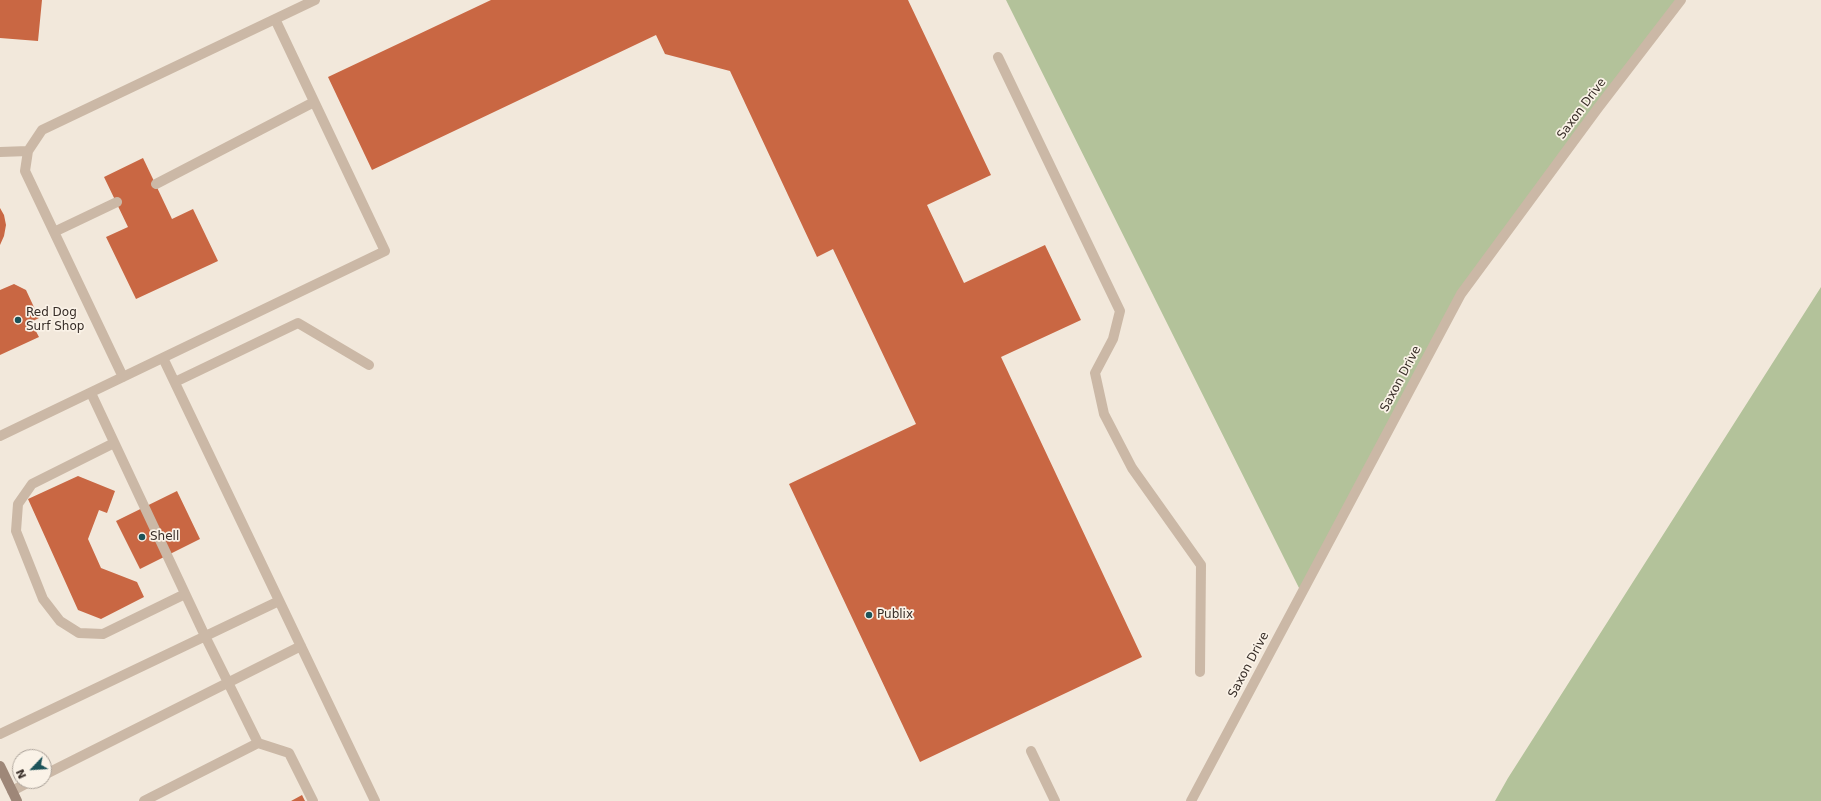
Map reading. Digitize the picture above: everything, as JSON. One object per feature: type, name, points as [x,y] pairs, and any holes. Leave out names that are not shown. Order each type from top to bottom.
[{"type":"main road","points":[[0,766],[17,801]]},
{"type":"street","points":[[122,378],[25,171],[28,152],[42,130],[315,0]]},
{"type":"street","name":"Saxon Drive","points":[[1191,801],[1461,294],[1598,108],[1681,0]]},
{"type":"street","points":[[0,436],[385,251],[275,19]]},
{"type":"street","points":[[998,57],[1120,312],[1113,339],[1095,373],[1102,407],[1104,414],[1132,468],[1201,565],[1200,672]]},
{"type":"street","points":[[156,184],[314,102]]},
{"type":"street","points":[[0,152],[28,152]]},
{"type":"street","points":[[54,232],[117,202]]},
{"type":"street","points":[[175,382],[298,323],[369,365]]},
{"type":"street","points":[[163,358],[375,801]]},
{"type":"street","points":[[91,393],[227,683],[258,742],[290,753],[313,801]]},
{"type":"street","points":[[114,443],[32,484],[18,504],[16,531],[42,599],[60,621],[80,633],[103,634],[185,594]]},
{"type":"street","points":[[0,734],[279,601]]},
{"type":"street","points":[[52,770],[301,646]]},
{"type":"street","points":[[144,801],[258,742]]},
{"type":"street","points":[[1031,751],[1055,801]]},
{"type":"green space","points":[[1006,0],[1681,0],[1461,294],[1302,594]]},
{"type":"green space","points":[[1821,287],[1821,801],[1495,801],[1508,778]]},
{"type":"building","points":[[0,0],[42,0],[38,41],[0,38]]},
{"type":"building","points":[[491,0],[908,0],[991,175],[927,205],[964,283],[1045,245],[1081,320],[1001,357],[1142,657],[920,762],[789,484],[916,424],[833,249],[817,257],[730,71],[665,54],[656,35],[372,170],[328,77]]},
{"type":"building","points":[[143,158],[172,219],[193,209],[218,261],[136,299],[106,237],[128,227],[104,177]]},
{"type":"building","points":[[0,208],[4,215],[6,225],[4,236],[0,245]]},
{"type":"building","name":"Red Dog Surf Shop","points":[[14,284],[26,290],[39,318],[31,322],[39,337],[0,355],[0,290]]},
{"type":"building","points":[[78,476],[115,491],[107,513],[99,510],[88,539],[101,568],[137,582],[144,597],[101,619],[78,610],[28,499]]},
{"type":"building","points":[[177,491],[200,539],[140,569],[116,521]]},
{"type":"building","points":[[302,795],[305,801],[291,801]]},
{"type":"place","name":"Red Dog Surf Shop","points":[[18,320]]},
{"type":"place","name":"Shell","points":[[142,537]]},
{"type":"place","name":"Publix","points":[[869,615]]}]
